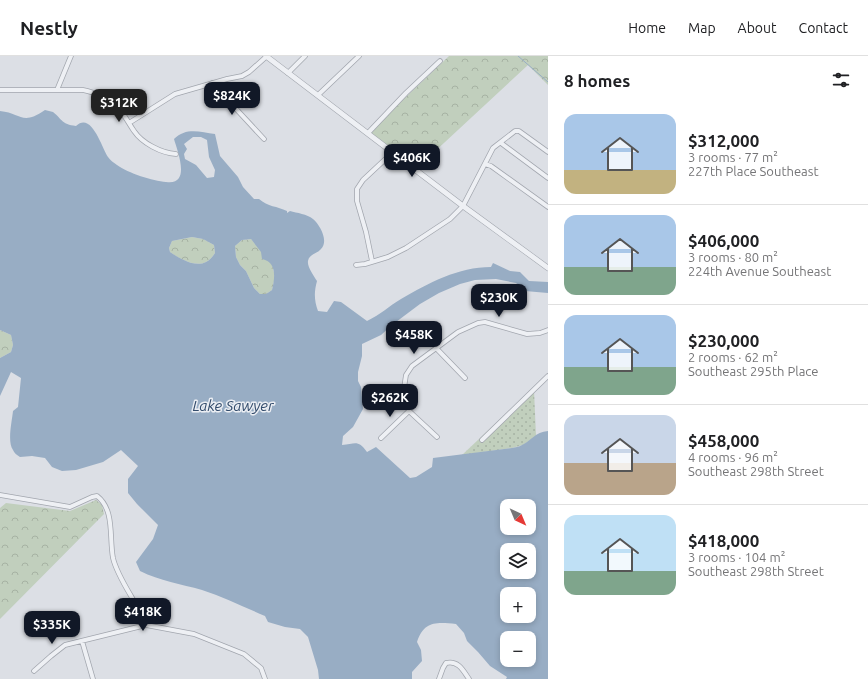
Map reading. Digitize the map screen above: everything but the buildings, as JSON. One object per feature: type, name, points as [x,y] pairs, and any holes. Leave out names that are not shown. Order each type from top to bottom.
[{"type":"street","points":[[57,90],[71,56]]},
{"type":"street","points":[[129,123],[176,94],[242,76],[249,72],[266,56],[463,206],[548,268]]},
{"type":"street","points":[[288,72],[304,56]]},
{"type":"street","points":[[318,95],[359,56]]},
{"type":"street","points":[[368,133],[406,93],[440,61]]},
{"type":"street","points":[[212,83],[264,138]]},
{"type":"street","points":[[0,90],[90,91],[119,109],[138,136],[149,145],[164,152],[176,154]]},
{"type":"street","points":[[356,265],[388,257],[406,248],[443,224],[463,206],[493,148],[515,131],[519,131],[548,152]]},
{"type":"street","points":[[501,143],[548,178]]},
{"type":"street","points":[[372,261],[366,232],[357,202],[357,189],[363,180],[393,152]]},
{"type":"street","points":[[485,164],[491,166],[548,207]]},
{"type":"street","points":[[437,436],[410,411],[405,397],[404,388],[406,375],[412,366],[458,332],[471,325],[485,322],[527,334],[540,333],[548,330]]},
{"type":"street","points":[[436,348],[465,378]]},
{"type":"street","points":[[482,440],[548,376]]},
{"type":"street","points":[[380,438],[410,411]]},
{"type":"street","points":[[0,495],[70,507],[92,497],[97,496],[101,499],[108,512],[114,560],[133,601],[142,614],[146,625]]},
{"type":"street","points":[[34,671],[65,645],[146,625],[194,634],[244,654],[261,668],[265,679]]},
{"type":"street","points":[[82,641],[93,679]]},
{"type":"street","points":[[439,679],[446,663],[450,662],[456,663],[469,679]]},
{"type":"green space","points":[[449,56],[548,56],[548,85],[528,65],[417,168],[368,133]]},
{"type":"green space","points":[[192,237],[203,239],[214,245],[215,253],[211,258],[202,264],[192,263],[170,252],[169,248],[172,241]]},
{"type":"green space","points":[[251,239],[272,264],[275,277],[272,290],[266,294],[260,294],[254,288],[246,271],[240,265],[236,257],[235,246],[242,240]]},
{"type":"green space","points":[[0,330],[11,335],[13,345],[11,352],[0,358]]},
{"type":"green space","points":[[533,388],[536,436],[523,445],[512,448],[462,455]]},
{"type":"green space","points":[[96,500],[102,505],[104,514],[0,619],[0,508],[6,503],[70,511]]},
{"type":"water","name":"Lake Sawyer","points":[[45,110],[53,112],[67,124],[76,126],[82,123],[87,123],[96,133],[108,157],[115,163],[127,171],[154,180],[166,182],[174,182],[179,179],[181,173],[180,158],[174,139],[183,133],[193,131],[215,134],[220,156],[254,199],[259,199],[266,204],[283,209],[287,211],[287,213],[290,211],[308,216],[316,222],[321,229],[324,238],[323,246],[319,251],[311,255],[308,261],[310,269],[317,281],[315,296],[318,311],[327,312],[334,301],[341,302],[367,321],[422,287],[455,273],[491,267],[493,263],[510,271],[520,272],[529,281],[548,282],[548,293],[525,291],[516,283],[496,279],[475,280],[460,284],[439,293],[420,304],[381,335],[362,344],[362,356],[358,372],[358,381],[361,387],[363,409],[353,427],[343,436],[342,445],[356,443],[361,445],[367,452],[376,447],[410,478],[416,477],[432,467],[433,458],[517,447],[521,446],[540,433],[548,431],[548,679],[506,679],[507,677],[490,666],[467,641],[464,633],[456,624],[437,623],[427,627],[420,635],[417,642],[421,650],[422,661],[412,672],[412,679],[319,679],[318,670],[308,637],[300,629],[285,627],[268,622],[265,616],[218,596],[202,590],[163,580],[140,571],[136,562],[153,539],[158,525],[128,493],[128,479],[138,466],[121,450],[103,462],[76,470],[62,471],[52,467],[45,458],[32,456],[20,457],[15,453],[10,442],[10,431],[13,411],[18,407],[21,378],[11,372],[0,396],[0,358],[11,352],[13,345],[11,335],[0,330],[0,111],[26,118]],"holes":[[[193,137],[201,137],[207,140],[209,157],[215,170],[214,177],[207,178],[196,165],[185,159],[184,154],[187,149],[184,144]],[[192,237],[203,239],[214,245],[215,253],[211,258],[202,264],[187,262],[170,252],[169,248],[172,241]],[[251,239],[261,252],[262,259],[270,263],[273,267],[274,281],[272,290],[266,294],[260,294],[254,288],[246,271],[240,265],[236,257],[235,246],[242,240]]]},
{"type":"waterway","points":[[518,56],[548,82]]}]
